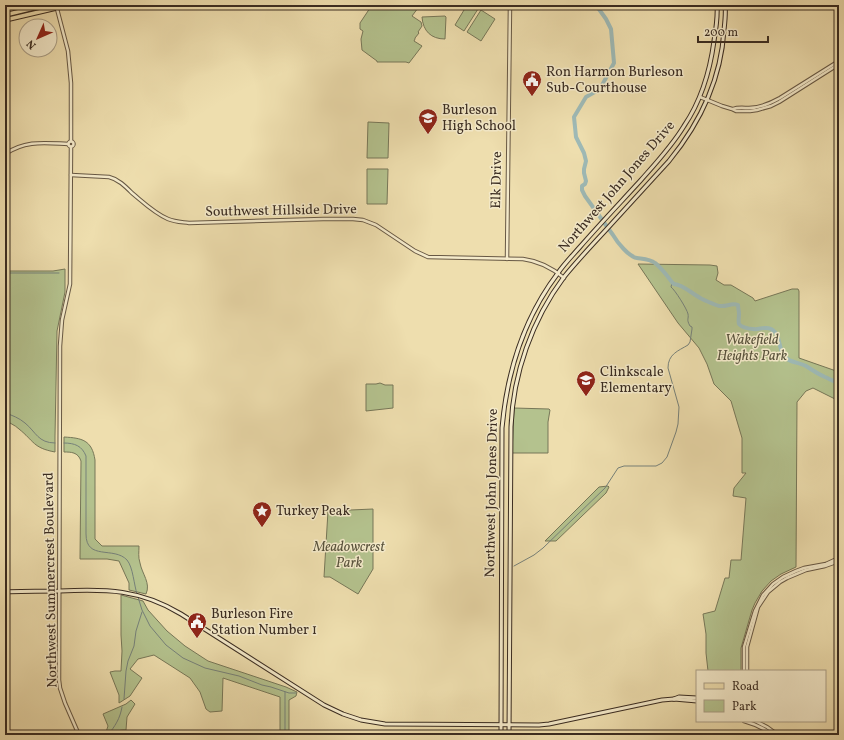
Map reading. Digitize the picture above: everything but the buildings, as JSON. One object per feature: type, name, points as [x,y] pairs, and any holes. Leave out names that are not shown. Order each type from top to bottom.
[{"type":"main road","points":[[5,15],[46,5]]},
{"type":"main road","points":[[5,20],[57,6],[69,5]]},
{"type":"main road","name":"Northwest John Jones Drive","points":[[501,735],[502,446],[504,412],[508,385],[514,361],[533,313],[558,272],[646,174],[674,141],[685,125],[706,81],[713,52],[718,10],[717,5]]},
{"type":"main road","name":"Northwest John Jones Drive","points":[[509,735],[510,446],[512,412],[522,363],[531,338],[546,306],[564,278],[599,237],[652,180],[680,147],[692,130],[707,100],[717,71],[723,38],[725,5]]},
{"type":"main road","points":[[718,10],[725,10]]},
{"type":"main road","points":[[646,174],[652,180]]},
{"type":"main road","points":[[5,592],[116,591],[140,596],[161,603],[324,705],[361,720],[385,724],[539,725],[654,701],[674,699],[696,701]]},
{"type":"main road","points":[[674,699],[679,697],[696,698]]},
{"type":"street","name":"Elk Drive","points":[[507,259],[510,5]]},
{"type":"street","points":[[57,6],[68,51],[71,82],[69,142],[69,146],[71,147],[71,175]]},
{"type":"street","points":[[700,96],[736,111],[750,111],[771,106],[839,62]]},
{"type":"street","points":[[5,154],[17,147],[29,144],[69,142],[74,144],[71,147]]},
{"type":"street","name":"Southwest Hillside Drive","points":[[71,175],[109,176],[114,178],[150,208],[162,216],[176,221],[363,220],[379,226],[415,251],[428,256],[534,260],[558,272],[564,278]]},
{"type":"street","name":"Northwest Summercrest Boulevard","points":[[71,175],[70,284],[62,320],[60,339],[59,670],[60,688],[64,703],[79,735]]},
{"type":"street","points":[[745,670],[747,647],[758,607],[768,592],[780,582],[800,572],[813,567],[830,565],[839,560]]},
{"type":"street","points":[[748,722],[755,724],[773,735]]},
{"type":"street","points":[[757,722],[778,735]]},
{"type":"green space","points":[[372,5],[414,5],[418,8],[412,16],[421,22],[422,26],[414,41],[422,46],[409,63],[377,62],[362,50],[361,39],[363,31],[360,29],[360,23]]},
{"type":"green space","points":[[467,5],[472,5],[478,9],[464,31],[455,25]]},
{"type":"green space","points":[[481,10],[495,19],[481,41],[467,32]]},
{"type":"green space","points":[[445,16],[445,39],[432,36],[426,30],[422,17]]},
{"type":"green space","points":[[368,122],[389,123],[388,158],[367,158]]},
{"type":"green space","points":[[367,169],[388,169],[387,204],[367,204]]},
{"type":"green space","name":"Wakefield Heights Park","points":[[638,264],[717,266],[718,273],[716,280],[724,285],[731,285],[753,298],[755,301],[792,289],[798,289],[799,358],[839,372],[839,401],[813,388],[806,391],[797,402],[796,567],[781,574],[771,581],[762,591],[755,603],[741,648],[741,670],[708,670],[706,634],[703,614],[715,611],[725,578],[729,578],[731,560],[741,560],[746,498],[733,496],[734,488],[746,473],[742,473],[742,438],[731,401],[714,384],[707,364],[699,348],[678,323]]},
{"type":"green space","points":[[65,269],[65,292],[57,331],[55,452],[34,444],[24,433],[5,420],[5,271],[53,271]]},
{"type":"green space","points":[[380,383],[385,385],[393,385],[393,408],[366,411],[366,384]]},
{"type":"green space","points":[[514,408],[550,410],[548,422],[548,453],[512,453]]},
{"type":"green space","points":[[64,437],[76,438],[85,441],[89,444],[94,453],[95,539],[102,546],[139,546],[139,561],[147,582],[146,594],[129,590],[129,583],[119,561],[107,559],[80,559],[81,461],[76,454],[72,452],[64,452]]},
{"type":"green space","points":[[599,487],[609,487],[606,493],[556,541],[545,541]]},
{"type":"green space","name":"Meadowcrest Park","points":[[373,509],[373,569],[358,594],[330,577],[324,577],[328,511]]},
{"type":"green space","points":[[121,595],[143,601],[148,610],[167,631],[185,646],[208,661],[297,692],[296,696],[289,700],[289,735],[280,735],[280,697],[223,678],[222,711],[210,712],[206,709],[200,692],[190,678],[154,655],[138,659],[130,669],[142,678],[130,696],[119,703],[119,695],[110,672],[121,671]]},
{"type":"green space","points":[[131,700],[135,704],[127,717],[126,730],[117,731],[114,735],[105,735],[108,726],[103,714],[126,704]]},
{"type":"waterway","points":[[596,5],[611,29],[614,63],[600,89],[586,97],[574,117],[576,137],[584,153],[586,161],[584,169],[586,181],[582,186],[585,196],[617,241],[630,255],[653,262],[674,284],[685,288],[704,300],[719,306],[732,304],[738,305],[740,325],[751,329],[771,329],[776,334],[782,353],[786,358],[806,366],[835,382],[839,382]]},
{"type":"waterway","points":[[5,273],[59,273]]},
{"type":"waterway","points":[[514,566],[534,555],[543,548],[605,488],[618,468],[624,466],[656,466],[662,463],[667,457],[678,424],[679,407],[668,368],[668,363],[677,351],[688,345],[690,342],[692,329],[688,322],[687,312],[671,287],[672,283]]},
{"type":"waterway","points":[[5,413],[23,421],[41,439],[49,443],[55,443]]},
{"type":"waterway","points":[[64,443],[78,446],[86,456],[87,542],[96,550],[122,556],[127,560],[132,571],[137,594]]},
{"type":"waterway","points":[[138,597],[142,610],[150,626],[166,645],[183,658],[205,668],[239,676],[289,693],[296,693]]},
{"type":"waterway","points":[[124,699],[128,661],[134,646],[136,631],[142,612]]},
{"type":"waterway","points":[[285,692],[285,735]]},
{"type":"waterway","points":[[108,735],[117,722],[122,707]]},
{"type":"place","name":"Ron Harmon Burleson Sub-Courthouse","points":[[532,97]]},
{"type":"place","name":"Burleson High School","points":[[428,135]]},
{"type":"place","name":"Clinkscale Elementary","points":[[586,397]]},
{"type":"place","name":"Turkey Peak","points":[[262,528]]},
{"type":"place","name":"Burleson Fire Station Number 1","points":[[197,639]]}]
